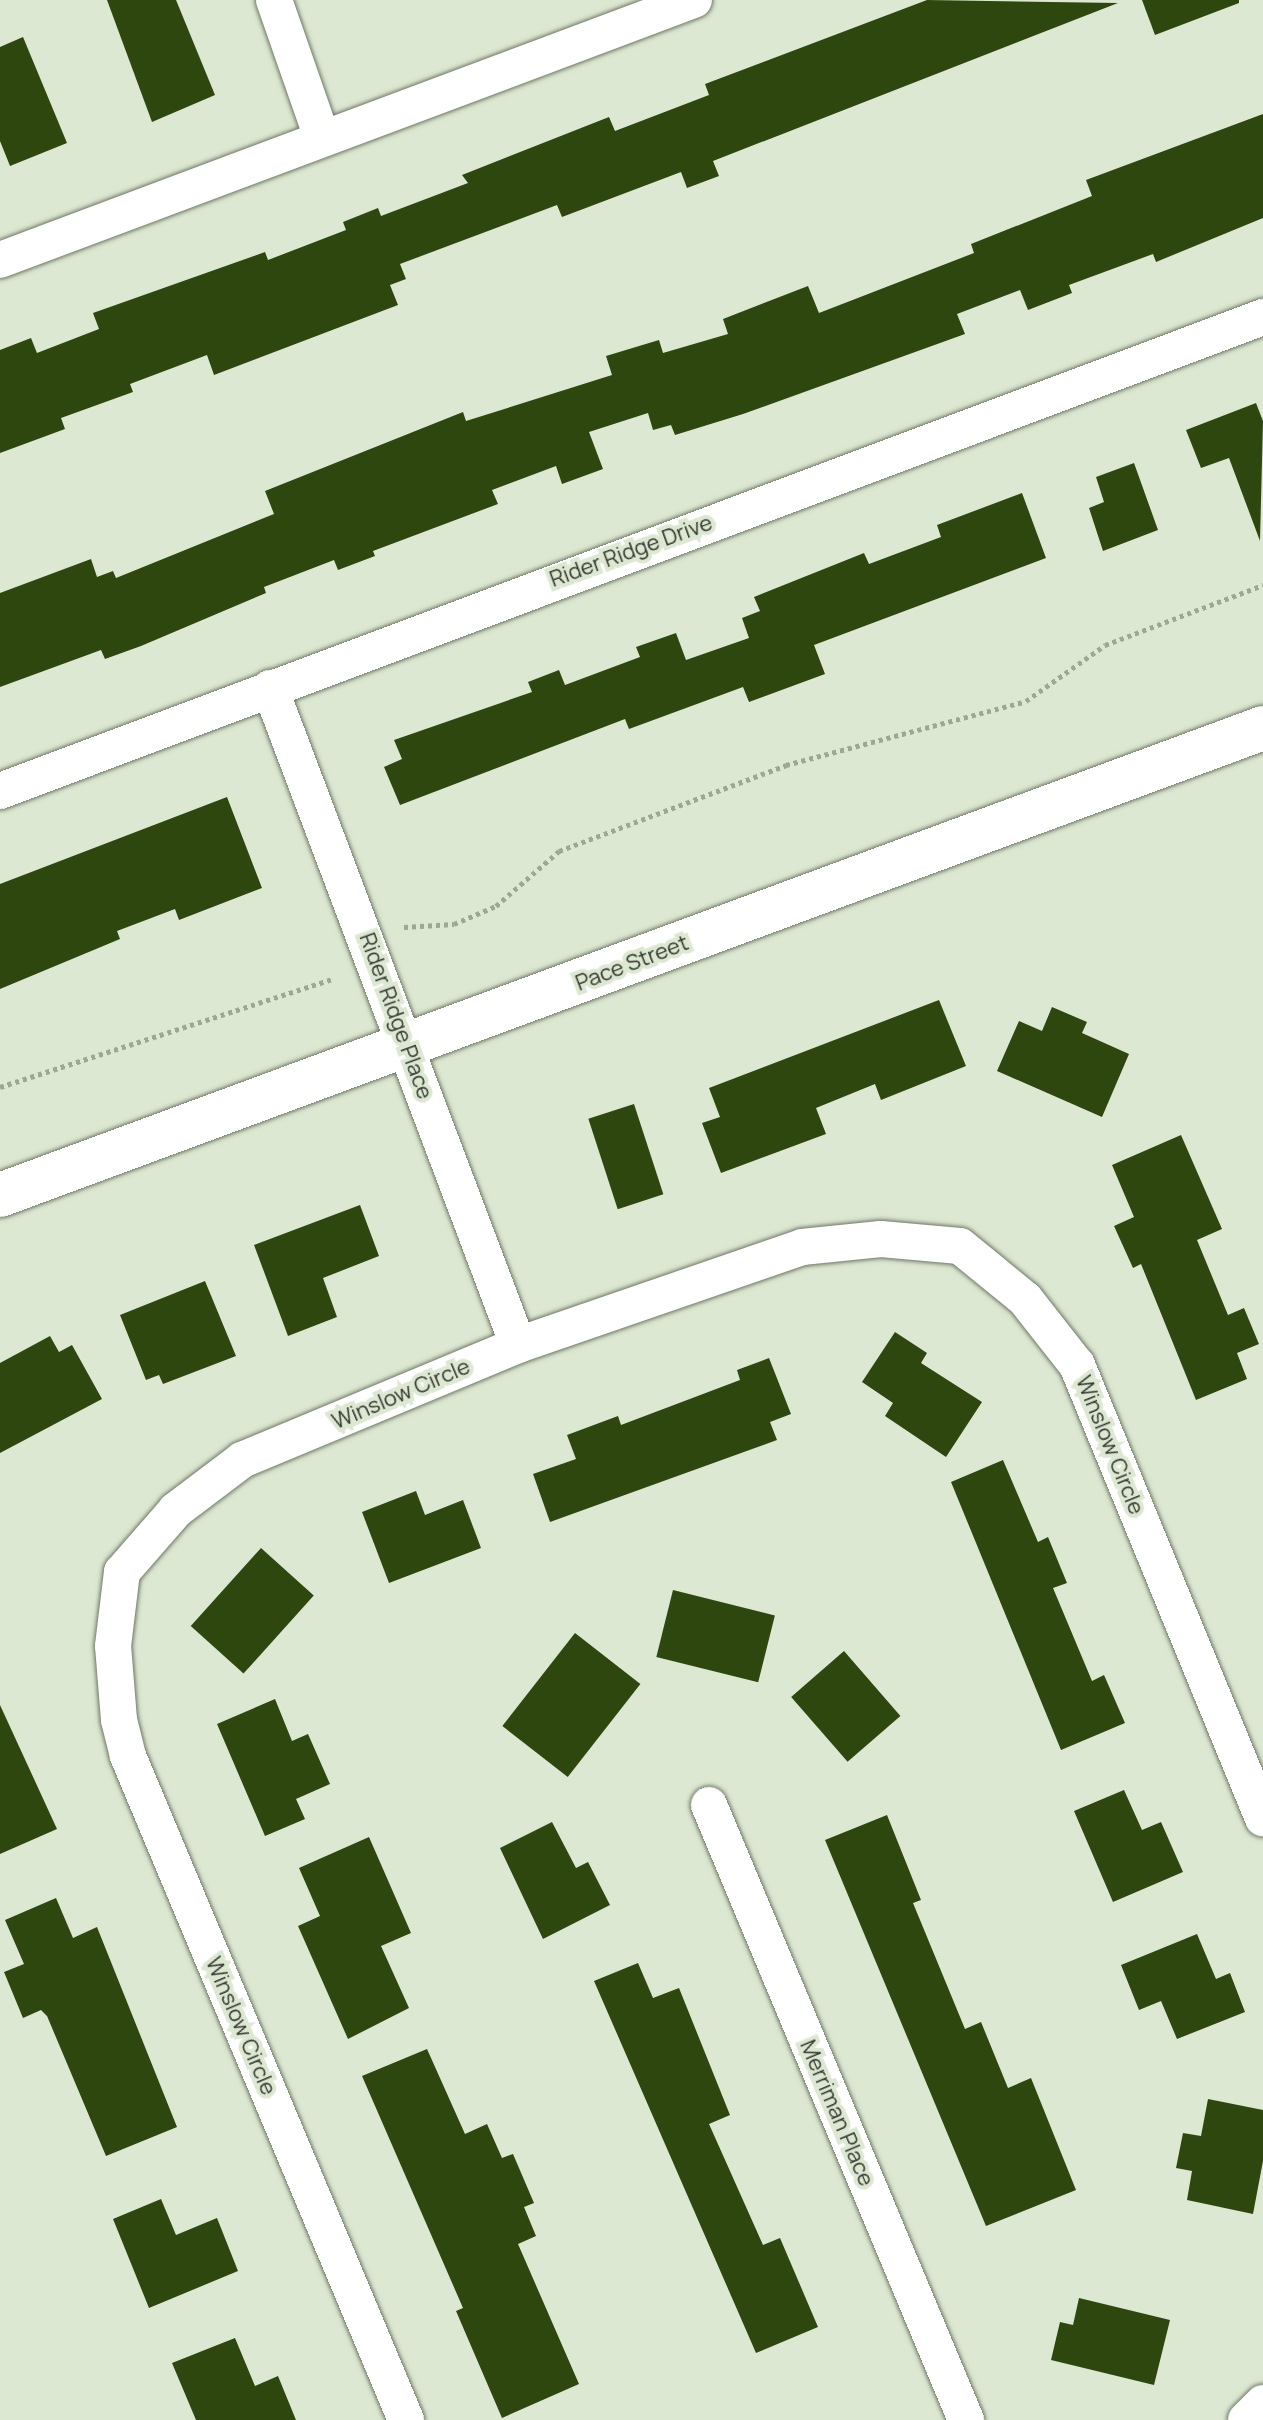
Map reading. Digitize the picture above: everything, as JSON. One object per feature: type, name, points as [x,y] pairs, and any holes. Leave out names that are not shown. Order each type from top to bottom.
[{"type":"main road","name":"Pace Street","points":[[0,1195],[408,1048],[1263,728]]},
{"type":"street","points":[[274,0],[322,138]]},
{"type":"street","points":[[0,260],[694,0]]},
{"type":"street","name":"Rider Ridge Drive","points":[[0,791],[1263,317]]},
{"type":"street","name":"Rider Ridge Place","points":[[270,688],[518,1345]]},
{"type":"street","name":"Winslow Circle","points":[[406,2420],[128,1756],[113,1646],[122,1572],[176,1510],[242,1460],[518,1345],[802,1247],[881,1239],[960,1246],[1025,1299],[1077,1365],[1263,1818]]},
{"type":"street","name":"Merriman Place","points":[[709,1805],[966,2420]]},
{"type":"street","points":[[1246,2420],[1263,2403]]},
{"type":"path","points":[[404,927],[454,924],[496,906],[559,851],[786,765],[1026,701],[1105,645],[1263,585]]},
{"type":"path","points":[[0,1087],[333,979]]},
{"type":"building","points":[[107,0],[176,0],[215,95],[152,122]]},
{"type":"building","points":[[927,0],[1118,3],[713,161],[719,176],[687,188],[681,172],[562,217],[557,205],[400,264],[406,279],[390,285],[398,305],[214,375],[207,355],[130,384],[133,392],[61,418],[65,429],[0,453],[0,350],[31,338],[37,353],[99,329],[93,313],[265,252],[268,260],[346,230],[343,222],[378,208],[381,216],[468,183],[462,175],[609,117],[615,131],[709,95],[705,84]]},
{"type":"building","points":[[1142,0],[1239,0],[1239,3],[1155,35]]},
{"type":"building","points":[[23,37],[67,143],[10,166],[0,141],[0,47]]},
{"type":"building","points":[[1263,114],[1263,218],[1156,262],[1153,254],[1069,285],[1072,293],[1028,310],[1020,290],[957,314],[965,334],[743,414],[675,435],[671,425],[653,430],[648,413],[589,432],[603,469],[562,484],[556,466],[492,490],[498,504],[373,551],[375,556],[338,570],[334,560],[264,587],[266,593],[141,646],[105,659],[101,650],[0,687],[0,593],[91,559],[97,577],[113,571],[116,578],[274,514],[265,491],[463,412],[466,421],[612,375],[606,356],[659,340],[663,353],[728,334],[723,319],[808,286],[819,313],[974,253],[971,244],[1092,196],[1086,180]]},
{"type":"building","points":[[1256,403],[1263,421],[1260,541],[1229,458],[1201,468],[1186,430]]},
{"type":"building","points":[[1134,463],[1158,530],[1103,551],[1089,508],[1104,502],[1096,477]]},
{"type":"building","points":[[1022,493],[1046,558],[814,645],[825,674],[749,702],[743,687],[629,729],[625,719],[400,805],[384,767],[402,759],[394,740],[532,692],[528,682],[559,670],[565,685],[640,657],[636,647],[676,633],[686,660],[749,638],[742,618],[760,611],[754,597],[864,553],[869,564],[941,537],[937,525]]},
{"type":"building","points":[[227,797],[262,888],[179,920],[175,909],[117,931],[120,939],[0,989],[0,884]]},
{"type":"building","points":[[939,1000],[966,1066],[881,1100],[875,1084],[816,1108],[826,1134],[721,1173],[702,1123],[720,1117],[709,1088]]},
{"type":"building","points":[[1052,1007],[1087,1022],[1082,1033],[1129,1054],[1102,1117],[997,1071],[1019,1021],[1042,1031]]},
{"type":"building","points":[[634,1104],[663,1194],[618,1209],[588,1119]]},
{"type":"building","points":[[1181,1135],[1222,1229],[1197,1240],[1228,1315],[1244,1308],[1259,1344],[1237,1353],[1247,1379],[1196,1400],[1141,1264],[1133,1268],[1114,1226],[1134,1217],[1112,1165]]},
{"type":"building","points":[[360,1205],[379,1256],[323,1278],[337,1317],[288,1336],[254,1245]]},
{"type":"building","points":[[205,1281],[236,1356],[163,1384],[159,1375],[146,1380],[120,1315]]},
{"type":"building","points":[[895,1332],[927,1353],[921,1363],[982,1402],[946,1457],[885,1416],[893,1403],[862,1382]]},
{"type":"building","points":[[50,1336],[59,1352],[72,1345],[102,1399],[0,1453],[0,1363]]},
{"type":"building","points":[[769,1358],[791,1414],[770,1422],[777,1440],[550,1522],[533,1474],[576,1459],[567,1435],[618,1416],[621,1425],[740,1380],[737,1370]]},
{"type":"building","points":[[1003,1460],[1038,1542],[1048,1537],[1067,1583],[1053,1588],[1092,1681],[1104,1675],[1125,1723],[1061,1750],[951,1482]]},
{"type":"building","points":[[416,1491],[425,1515],[463,1500],[481,1548],[389,1583],[362,1512]]},
{"type":"building","points":[[261,1548],[314,1596],[244,1674],[191,1626]]},
{"type":"building","points":[[673,1590],[775,1615],[758,1682],[656,1657]]},
{"type":"building","points":[[575,1633],[640,1684],[568,1777],[502,1726]]},
{"type":"building","points":[[844,1651],[900,1716],[848,1762],[791,1697]]},
{"type":"building","points":[[275,1699],[292,1741],[308,1734],[330,1784],[296,1799],[305,1819],[265,1836],[217,1724]]},
{"type":"building","points":[[0,1705],[57,1829],[0,1854]]},
{"type":"building","points":[[1124,1790],[1142,1830],[1161,1822],[1183,1872],[1113,1902],[1074,1811]]},
{"type":"building","points":[[887,1815],[921,1900],[913,1903],[965,2029],[981,2022],[1008,2088],[1031,2078],[1076,2190],[986,2226],[825,1840]]},
{"type":"building","points":[[552,1822],[576,1868],[588,1862],[610,1905],[543,1939],[500,1848]]},
{"type":"building","points":[[369,1837],[411,1933],[381,1946],[409,2008],[348,2039],[298,1926],[320,1916],[299,1868]]},
{"type":"building","points":[[56,1898],[73,1938],[97,1927],[177,2127],[106,2156],[47,2016],[41,2010],[23,2018],[4,1972],[24,1964],[5,1920]]},
{"type":"building","points":[[1197,1934],[1216,1979],[1230,1973],[1245,2012],[1177,2039],[1161,2001],[1139,2010],[1121,1965]]},
{"type":"building","points":[[638,1963],[653,1998],[679,1988],[730,2115],[709,2124],[763,2245],[780,2238],[818,2327],[756,2353],[594,1981]]},
{"type":"building","points":[[427,2049],[465,2134],[487,2124],[502,2158],[513,2154],[534,2203],[524,2207],[536,2236],[518,2244],[579,2384],[502,2418],[456,2311],[463,2308],[362,2076]]},
{"type":"building","points":[[1208,2099],[1263,2110],[1263,2161],[1253,2214],[1187,2200],[1192,2171],[1176,2168],[1183,2133],[1201,2136]]},
{"type":"building","points":[[161,2199],[176,2235],[217,2218],[238,2271],[149,2308],[113,2219]]},
{"type":"building","points":[[1079,2298],[1170,2320],[1154,2385],[1051,2360],[1060,2322],[1073,2325]]},
{"type":"building","points":[[235,2338],[255,2386],[278,2376],[296,2420],[196,2420],[172,2363]]}]
